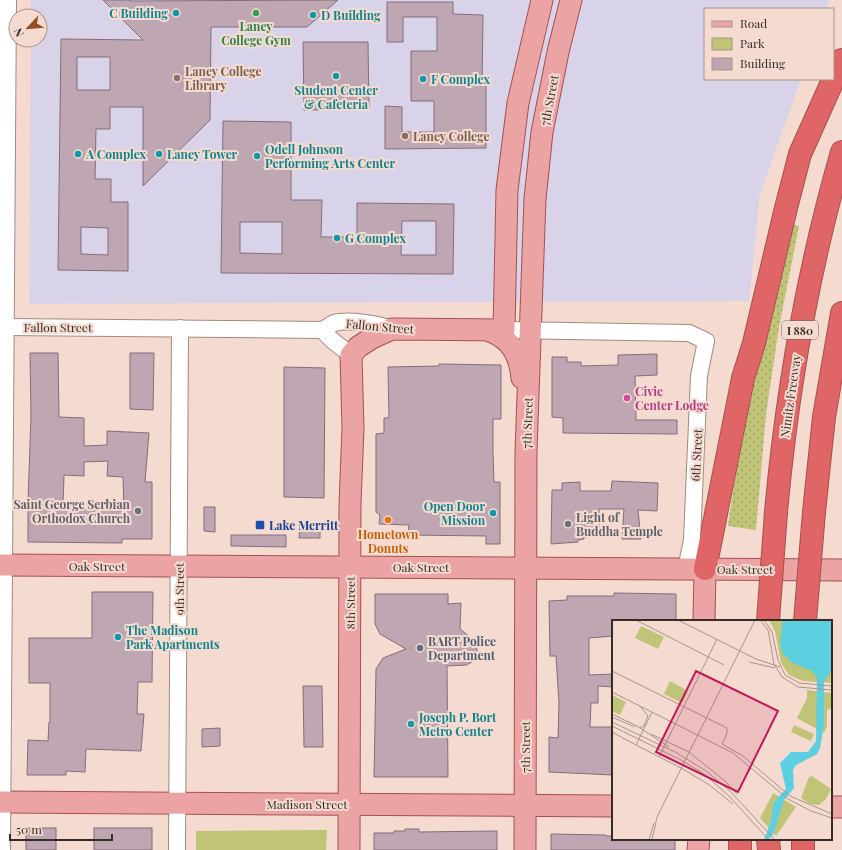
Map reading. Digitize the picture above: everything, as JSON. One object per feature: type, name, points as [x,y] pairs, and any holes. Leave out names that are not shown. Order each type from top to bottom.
[{"type":"highway","points":[[834,78],[842,60]]},
{"type":"highway","points":[[696,569],[743,378],[754,343],[800,154],[833,80]]},
{"type":"highway","name":"Nimitz Freeway","points":[[768,620],[776,512],[786,418],[800,330],[818,242],[842,152]]},
{"type":"highway","points":[[805,620],[814,512],[826,403],[842,313]]},
{"type":"highway","points":[[768,840],[769,850]]},
{"type":"main road","points":[[526,452],[521,369],[519,360],[512,344],[497,330],[507,190],[518,103],[542,0]]},
{"type":"main road","name":"7th Street","points":[[525,850],[526,452],[535,199],[542,132],[558,52],[572,0]]},
{"type":"main road","points":[[351,355],[358,347],[372,338],[392,329]]},
{"type":"main road","name":"Fallon Street","points":[[392,329],[497,330]]},
{"type":"main road","name":"8th Street","points":[[349,850],[350,568],[353,428],[351,355]]},
{"type":"main road","name":"Oak Street","points":[[2,565],[842,570]]},
{"type":"main road","name":"6th Street","points":[[696,569],[704,620]]},
{"type":"main road","name":"Madison Street","points":[[1,802],[612,806]]},
{"type":"main road","points":[[698,850],[699,840]]},
{"type":"street","points":[[2,850],[2,565],[6,327],[8,0]]},
{"type":"street","name":"Fallon Street","points":[[6,327],[323,330],[334,323],[340,323],[370,324],[392,329]]},
{"type":"street","name":"9th Street","points":[[177,850],[180,328]]},
{"type":"street","name":"Fallon Street","points":[[497,330],[531,329],[551,332],[689,333],[706,341]]},
{"type":"street","points":[[323,330],[328,339],[336,342],[351,355]]},
{"type":"street","name":"6th Street","points":[[696,569],[692,540],[699,376],[706,341]]},
{"type":"shaded area","name":"Laney College","points":[[31,0],[829,0],[826,8],[704,8],[704,80],[801,80],[760,194],[749,301],[29,304],[31,48],[48,48],[48,8],[31,8]]},
{"type":"green space","points":[[789,224],[799,226],[779,327],[766,414],[756,530],[728,526],[746,405]]},
{"type":"green space","points":[[327,830],[326,850],[196,850],[196,831]]},
{"type":"building","points":[[103,0],[338,0],[307,27],[211,27],[210,120],[143,186],[143,107],[110,107],[110,129],[96,129],[95,179],[111,179],[111,202],[128,202],[128,271],[58,270],[61,39],[143,40]],"holes":[[[77,57],[110,57],[110,90],[77,90]],[[81,227],[108,228],[108,255],[81,254]]]},
{"type":"building","points":[[387,2],[453,2],[453,14],[483,15],[482,85],[486,84],[486,148],[385,149],[385,106],[402,107],[402,132],[434,132],[434,101],[411,101],[411,51],[437,51],[437,17],[403,17],[403,42],[387,42]]},
{"type":"building","name":"Student Center & Cafeteria","points":[[303,42],[368,42],[369,109],[304,110]]},
{"type":"building","name":"G Complex","points":[[223,121],[291,122],[291,200],[322,200],[321,237],[357,237],[357,203],[454,204],[453,274],[221,273]],"holes":[[[402,221],[436,221],[436,255],[401,255]],[[240,222],[282,222],[282,254],[240,253]]]},
{"type":"building","points":[[30,353],[58,353],[59,417],[84,418],[84,446],[107,445],[107,431],[149,433],[145,482],[152,482],[152,539],[122,539],[122,543],[28,542],[31,417]],"holes":[[[108,461],[107,476],[123,477],[124,511],[101,510],[101,506],[63,505],[64,475],[84,476],[84,462]]]},
{"type":"building","points":[[130,353],[154,353],[153,410],[130,409]]},
{"type":"building","points":[[657,354],[657,375],[635,376],[636,420],[677,420],[677,434],[563,433],[563,418],[552,417],[552,357],[567,357],[567,362],[581,362],[581,366],[618,365],[618,355]]},
{"type":"building","points":[[439,364],[501,365],[501,419],[493,419],[494,482],[500,482],[500,544],[486,544],[486,536],[408,535],[409,525],[379,524],[380,515],[376,512],[376,434],[384,433],[384,418],[389,418],[388,367],[439,366]]},
{"type":"building","points":[[284,367],[325,368],[324,498],[284,497]]},
{"type":"building","points":[[612,481],[658,483],[657,511],[638,510],[641,539],[622,539],[624,509],[599,509],[599,537],[584,537],[584,539],[578,540],[578,542],[551,544],[552,490],[562,490],[562,483],[580,482],[580,491],[611,491]]},
{"type":"building","points":[[204,507],[215,507],[215,532],[204,531]]},
{"type":"building","points":[[300,526],[320,526],[320,538],[299,538]]},
{"type":"building","points":[[231,535],[286,535],[286,547],[231,546]]},
{"type":"building","points":[[92,592],[153,592],[152,682],[138,682],[137,714],[144,714],[141,751],[86,749],[85,772],[66,771],[66,775],[27,775],[28,740],[48,741],[50,722],[50,683],[29,683],[29,638],[92,638]]},
{"type":"building","points":[[614,593],[676,594],[676,620],[612,620],[612,636],[589,638],[589,675],[612,674],[612,687],[598,686],[598,703],[591,703],[590,727],[612,727],[612,775],[549,772],[549,737],[558,738],[559,703],[556,656],[550,656],[549,601],[567,600],[567,596],[614,596]]},
{"type":"building","name":"Joseph P. Bort Metro Center","points":[[375,594],[448,594],[448,604],[461,603],[460,629],[476,642],[477,651],[472,662],[466,665],[447,666],[448,777],[374,777],[376,669],[383,658],[406,649],[380,634],[375,624]]},
{"type":"building","points":[[303,686],[322,686],[323,747],[304,747]]},
{"type":"building","points":[[220,728],[220,746],[202,747],[202,729]]},
{"type":"building","points":[[26,828],[56,828],[56,850],[26,850]]},
{"type":"building","points":[[94,828],[152,828],[152,850],[94,850]]},
{"type":"building","points":[[405,829],[419,829],[419,832],[497,831],[497,850],[374,850],[374,833],[394,833],[394,831],[405,831]]},
{"type":"building","points":[[551,834],[606,835],[612,836],[612,840],[675,840],[675,850],[551,850]]},
{"type":"place","name":"C Building","points":[[176,13]]},
{"type":"place","name":"Laney College Gym","points":[[256,13]]},
{"type":"place","name":"D Building","points":[[313,15]]},
{"type":"place","name":"Student Center & Cafeteria","points":[[336,76]]},
{"type":"place","name":"Laney College Library","points":[[177,78]]},
{"type":"place","name":"F Complex","points":[[423,79]]},
{"type":"place","name":"Laney College","points":[[405,136]]},
{"type":"place","name":"A Complex","points":[[78,154]]},
{"type":"place","name":"Laney Tower","points":[[159,154]]},
{"type":"place","name":"Odell Johnson Performing Arts Center","points":[[257,156]]},
{"type":"place","name":"G Complex","points":[[337,238]]},
{"type":"place","name":"Civic Center Lodge","points":[[627,398]]},
{"type":"place","name":"Saint George Serbian Orthodox Church","points":[[138,511]]},
{"type":"place","name":"Open Door Mission","points":[[493,513]]},
{"type":"place","name":"Hometown Donuts","points":[[388,520]]},
{"type":"place","name":"Light of Buddha Temple","points":[[568,524]]},
{"type":"place","name":"Lake Merritt","points":[[260,525]]},
{"type":"place","name":"The Madison Park Apartments","points":[[118,637]]},
{"type":"place","name":"BART Police Department","points":[[420,648]]},
{"type":"place","name":"Joseph P. Bort Metro Center","points":[[411,724]]}]
